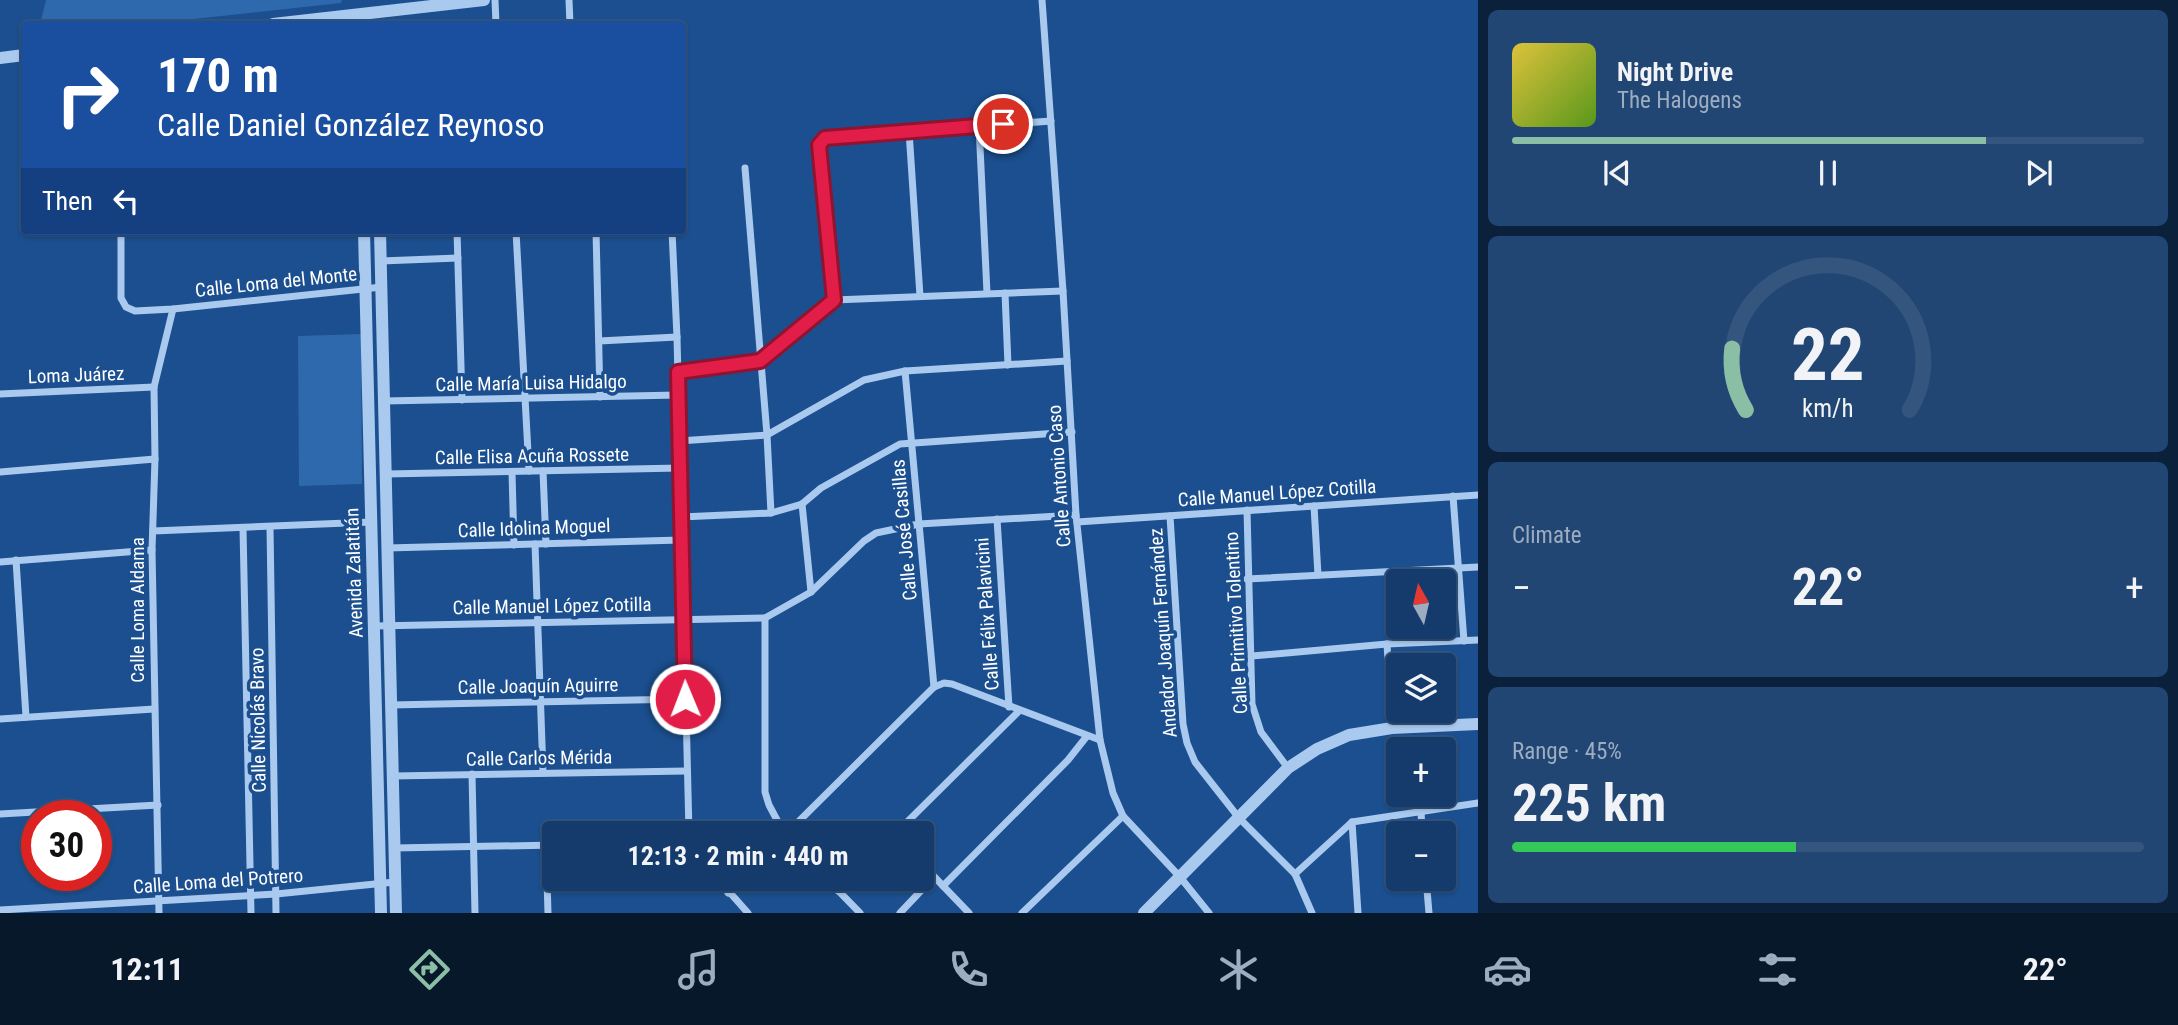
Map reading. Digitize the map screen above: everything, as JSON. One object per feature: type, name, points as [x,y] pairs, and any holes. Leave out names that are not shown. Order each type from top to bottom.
[{"type":"street","points":[[324,21],[375,18],[484,0]]},
{"type":"street","points":[[495,0],[496,21]]},
{"type":"street","points":[[569,0],[570,21]]},
{"type":"street","name":"Calle Antonio Caso","points":[[1042,0],[1077,518],[1100,740],[1113,793],[1123,816],[1180,877],[1209,913]]},
{"type":"street","points":[[0,58],[21,55]]},
{"type":"street","points":[[834,300],[819,145],[825,138],[1051,121]]},
{"type":"street","points":[[979,126],[987,293]]},
{"type":"street","points":[[909,131],[920,296]]},
{"type":"street","points":[[745,168],[768,435],[771,513]]},
{"type":"street","name":"Calle Loma del Monte","points":[[121,235],[121,298],[126,307],[135,311],[382,287]]},
{"type":"street","name":"Avenida Zalatitán","points":[[364,235],[381,913]]},
{"type":"street","name":"Avenida Zalatitán","points":[[380,235],[396,913]]},
{"type":"street","points":[[457,235],[462,400]]},
{"type":"street","points":[[516,235],[529,471]]},
{"type":"street","points":[[596,235],[600,397]]},
{"type":"street","points":[[672,235],[688,821]]},
{"type":"street","points":[[381,261],[458,258]]},
{"type":"street","points":[[678,372],[760,361],[834,300],[1063,291]]},
{"type":"street","points":[[1005,293],[1007,365]]},
{"type":"street","name":"Calle Loma Aldama","points":[[159,913],[152,550],[154,387],[173,309]]},
{"type":"street","points":[[599,341],[677,337]]},
{"type":"street","points":[[679,441],[768,435],[864,380],[905,371],[1068,361]]},
{"type":"street","name":"Calle José Casillas","points":[[905,371],[934,687]]},
{"type":"street","name":"Loma Juárez","points":[[0,394],[154,387]]},
{"type":"street","name":"Calle María Luisa Hidalgo","points":[[384,401],[678,395]]},
{"type":"street","points":[[681,517],[771,513],[802,504],[821,488],[893,446],[1072,432]]},
{"type":"street","points":[[0,472],[155,459]]},
{"type":"street","name":"Calle Elisa Acuña Rossete","points":[[386,474],[680,468]]},
{"type":"street","points":[[543,471],[547,544]]},
{"type":"street","points":[[512,472],[514,545]]},
{"type":"street","name":"Calle Manuel López Cotilla","points":[[375,626],[765,618],[811,592],[864,541],[876,533],[919,524],[997,519],[1170,516],[1478,495]]},
{"type":"street","points":[[1453,496],[1464,641]]},
{"type":"street","points":[[802,504],[811,592]]},
{"type":"street","points":[[1314,506],[1318,575]]},
{"type":"street","name":"Calle Primitivo Tolentino","points":[[1247,510],[1252,704],[1261,732],[1288,768]]},
{"type":"street","name":"Andador Joaquín Fernández","points":[[1170,516],[1183,724],[1187,743],[1195,762],[1239,818],[1295,874],[1312,913]]},
{"type":"street","name":"Calle Félix Palavicini","points":[[997,519],[1009,707]]},
{"type":"street","points":[[153,531],[372,522]]},
{"type":"street","name":"Calle Nicolás Bravo","points":[[270,527],[276,913]]},
{"type":"street","name":"Calle Nicolás Bravo","points":[[243,528],[251,913]]},
{"type":"street","name":"Calle Idolina Moguel","points":[[387,548],[681,540]]},
{"type":"street","points":[[535,544],[543,773]]},
{"type":"street","points":[[0,562],[152,550]]},
{"type":"street","points":[[16,561],[26,717]]},
{"type":"street","points":[[1247,579],[1478,568]]},
{"type":"street","points":[[765,618],[765,792],[779,821]]},
{"type":"street","points":[[1252,656],[1387,644],[1478,640]]},
{"type":"street","points":[[1387,644],[1392,728]]},
{"type":"street","points":[[798,821],[934,687],[944,683],[1100,740]]},
{"type":"street","name":"Calle Joaquín Aguirre","points":[[391,705],[685,699]]},
{"type":"street","points":[[0,719],[154,709]]},
{"type":"street","name":"Calle Félix Palavicini","points":[[908,821],[1019,710]]},
{"type":"street","points":[[1144,913],[1288,768],[1332,741],[1349,735],[1392,728],[1478,724]]},
{"type":"street","points":[[943,886],[1068,760],[1087,736]]},
{"type":"street","name":"Calle Carlos Mérida","points":[[393,776],[686,771]]},
{"type":"street","points":[[472,774],[475,913]]},
{"type":"street","points":[[1295,874],[1352,822],[1478,803]]},
{"type":"street","points":[[0,814],[158,805]]},
{"type":"street","points":[[1421,810],[1421,821]]},
{"type":"street","points":[[1022,913],[1123,816]]},
{"type":"street","points":[[1352,822],[1358,913]]},
{"type":"street","points":[[394,848],[542,845]]},
{"type":"street","points":[[934,877],[969,913]]},
{"type":"street","name":"Calle Loma del Potrero","points":[[0,910],[276,894],[395,882]]},
{"type":"street","points":[[548,913],[549,891]]},
{"type":"street","points":[[838,891],[860,913]]},
{"type":"street","points":[[900,913],[921,891]]},
{"type":"street","points":[[1427,891],[1429,913]]},
{"type":"street","points":[[728,892],[748,913]]},
{"type":"street","points":[[736,913],[738,904]]},
{"type":"shaded area","points":[[46,0],[342,0],[341,3],[175,21],[41,21]]},
{"type":"shaded area","points":[[361,334],[362,484],[299,486],[298,336]]},
{"type":"route","points":[[685,699],[678,372],[760,361],[834,300],[819,145],[825,138],[1003,124]]}]
